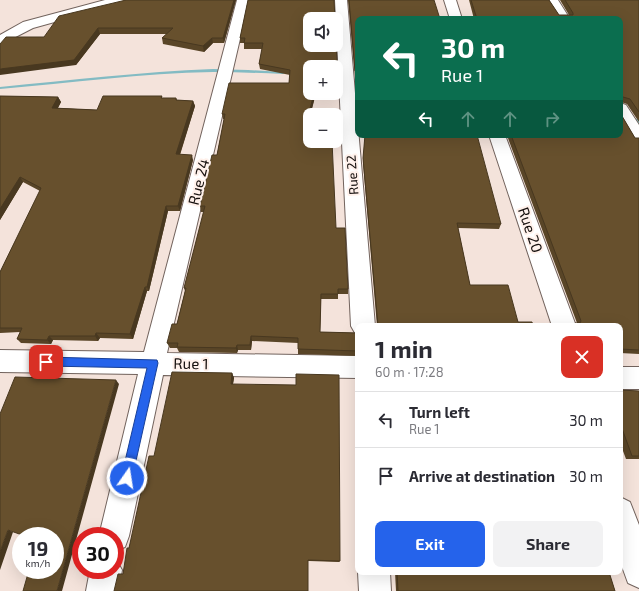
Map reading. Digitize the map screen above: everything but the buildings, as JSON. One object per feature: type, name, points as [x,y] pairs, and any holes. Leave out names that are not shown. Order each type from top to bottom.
[{"type":"street","points":[[0,41],[28,25],[119,0]]},
{"type":"street","name":"Rue 24","points":[[116,527],[153,363],[243,0]]},
{"type":"street","name":"Rue 22","points":[[341,0],[363,323]]},
{"type":"street","points":[[450,0],[455,16]]},
{"type":"street","points":[[552,0],[562,16]]},
{"type":"street","points":[[625,115],[639,138]]},
{"type":"street","name":"Rue 20","points":[[498,138],[563,323]]},
{"type":"street","name":"Rue 1","points":[[0,361],[355,367]]},
{"type":"street","points":[[623,378],[639,378]]},
{"type":"street","points":[[623,521],[639,572]]},
{"type":"street","points":[[374,575],[375,591]]},
{"type":"street","points":[[102,591],[104,579]]},
{"type":"waterway","points":[[0,88],[177,72],[248,71],[283,73]]},
{"type":"waterway","points":[[343,79],[355,80]]},
{"type":"waterway","points":[[623,120],[639,121]]},
{"type":"route","points":[[46,362],[153,363],[127,478]]}]
